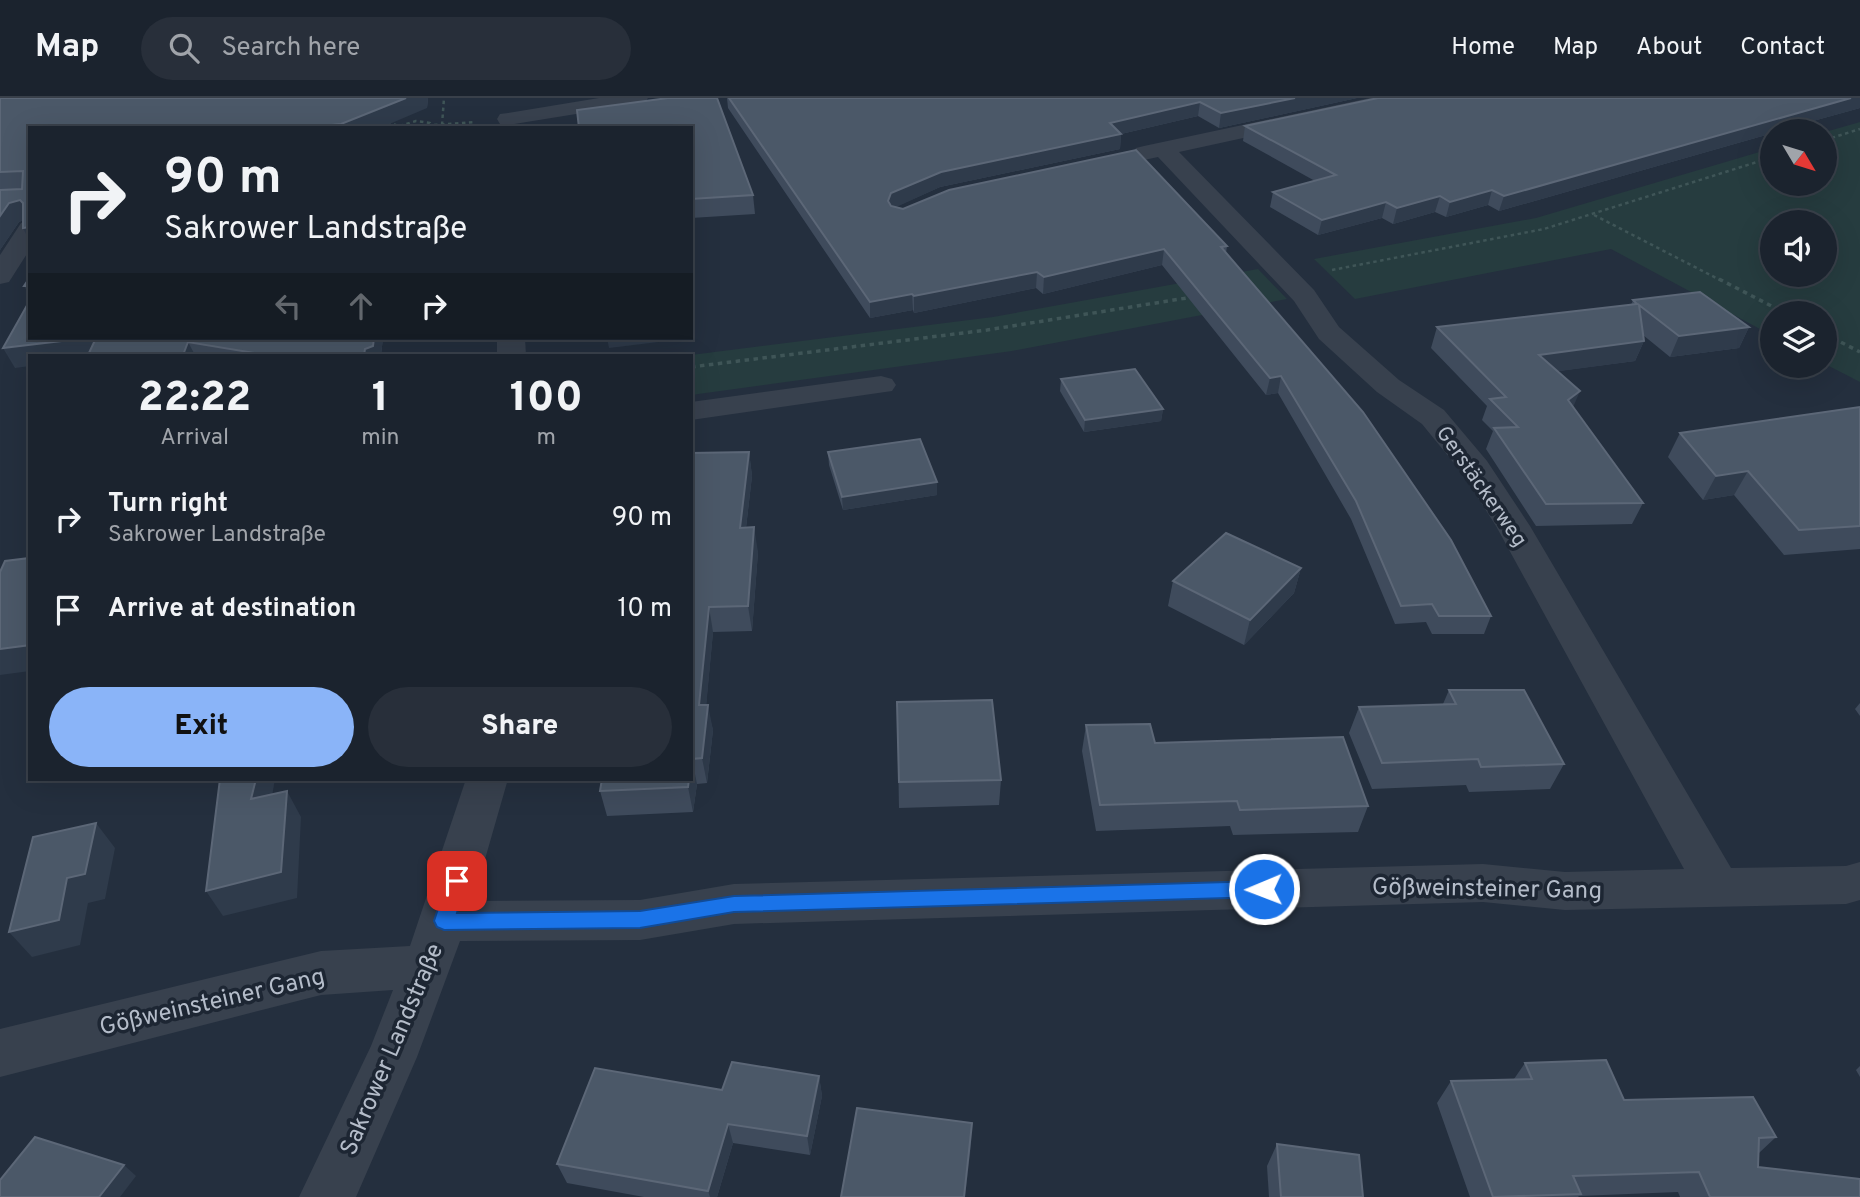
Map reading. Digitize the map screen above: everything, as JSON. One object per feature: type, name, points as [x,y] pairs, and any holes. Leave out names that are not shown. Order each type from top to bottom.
[{"type":"street","points":[[508,115],[638,98]]},
{"type":"street","points":[[1124,157],[1399,98]]},
{"type":"street","name":"Gerstäckerweg","points":[[1164,150],[1304,296],[1329,333],[1388,386],[1433,417],[1475,468],[1514,526],[1718,888]]},
{"type":"street","points":[[0,276],[28,231]]},
{"type":"street","points":[[693,411],[881,384]]},
{"type":"street","name":"Sakrower Landstraße","points":[[327,1197],[399,1039],[436,944],[486,781]]},
{"type":"street","name":"Gößweinsteiner Gang","points":[[0,1053],[436,944],[640,920],[734,904],[1455,883],[1565,891],[1846,885],[1860,881]]},
{"type":"path","points":[[442,125],[444,98]]},
{"type":"path","points":[[398,126],[416,121],[433,126]]},
{"type":"path","points":[[383,122],[393,126]]},
{"type":"path","points":[[1838,136],[1860,129]]},
{"type":"path","points":[[1593,214],[1762,301]]},
{"type":"path","points":[[1837,340],[1860,352]]},
{"type":"green space","points":[[1860,122],[1860,382],[1837,370],[1837,301],[1760,301],[1760,329],[1611,249],[1355,299],[1314,259],[1536,218],[1760,152],[1760,196],[1838,196],[1838,128]]},
{"type":"green space","points":[[1258,269],[1287,299],[1012,351],[693,395],[693,355],[993,317]]},
{"type":"building","points":[[0,98],[406,98],[341,124],[322,126],[28,126],[28,227],[23,228],[23,203],[20,200],[9,203],[0,216],[0,190],[22,189],[23,171],[0,172]]},
{"type":"building","points":[[668,98],[717,98],[753,195],[693,199],[693,126],[579,126],[577,110]]},
{"type":"building","points":[[729,98],[1295,98],[1221,113],[1200,102],[1110,123],[1121,134],[941,172],[891,193],[888,201],[891,206],[903,209],[949,190],[1136,150],[1227,246],[1221,247],[1363,412],[1451,540],[1491,616],[1439,616],[1432,604],[1401,606],[1356,501],[1281,376],[1270,378],[1164,249],[1044,277],[1037,272],[870,302]]},
{"type":"building","points":[[1378,98],[1851,98],[1777,119],[1760,119],[1760,124],[1504,196],[1492,190],[1450,202],[1440,196],[1397,208],[1386,202],[1322,220],[1273,192],[1336,175],[1245,126]]},
{"type":"building","points":[[1700,292],[1749,327],[1679,336],[1639,305],[1644,341],[1539,355],[1580,391],[1568,400],[1643,503],[1546,504],[1494,428],[1518,427],[1490,399],[1506,397],[1437,327],[1637,304],[1633,300]]},
{"type":"building","points":[[28,304],[28,340],[70,340],[3,348]]},
{"type":"building","points":[[95,340],[374,340],[373,346],[365,349],[364,354],[260,354],[188,342],[183,354],[88,354]]},
{"type":"building","points":[[1135,369],[1163,409],[1085,420],[1061,379]]},
{"type":"building","points":[[1860,407],[1860,526],[1799,530],[1748,471],[1716,476],[1680,433]]},
{"type":"building","points":[[920,439],[937,482],[842,497],[828,452]]},
{"type":"building","points":[[749,452],[740,528],[754,527],[748,606],[709,607],[699,705],[708,705],[702,758],[693,759],[693,453]]},
{"type":"building","points":[[1226,533],[1301,568],[1250,620],[1173,581]]},
{"type":"building","points":[[28,558],[28,645],[0,649],[0,572],[5,561]]},
{"type":"building","points":[[1449,690],[1524,690],[1564,764],[1481,767],[1478,759],[1382,763],[1359,707],[1456,704]]},
{"type":"building","points":[[992,700],[1001,780],[899,782],[897,702]]},
{"type":"building","points":[[1150,724],[1155,743],[1343,737],[1368,806],[1240,810],[1237,801],[1100,805],[1086,725]]},
{"type":"building","points":[[220,781],[256,781],[251,799],[287,791],[281,872],[206,891]]},
{"type":"building","points":[[602,781],[689,781],[688,787],[600,791]]},
{"type":"building","points":[[96,823],[85,874],[67,878],[59,920],[9,932],[33,837]]},
{"type":"building","points":[[1606,1060],[1624,1100],[1753,1097],[1776,1137],[1759,1138],[1758,1167],[1860,1179],[1860,1197],[1710,1197],[1699,1172],[1573,1176],[1581,1194],[1493,1197],[1451,1081],[1532,1079],[1525,1063]]},
{"type":"building","points":[[732,1062],[819,1076],[807,1136],[728,1124],[708,1191],[557,1164],[595,1068],[722,1090]]},
{"type":"building","points":[[857,1108],[972,1123],[964,1197],[841,1197]]},
{"type":"building","points":[[35,1137],[124,1165],[99,1197],[0,1197],[0,1180]]},
{"type":"building","points":[[1277,1144],[1359,1155],[1363,1197],[1281,1197]]},
{"type":"route","points":[[457,881],[444,921],[640,920],[734,904],[1264,889]]}]
